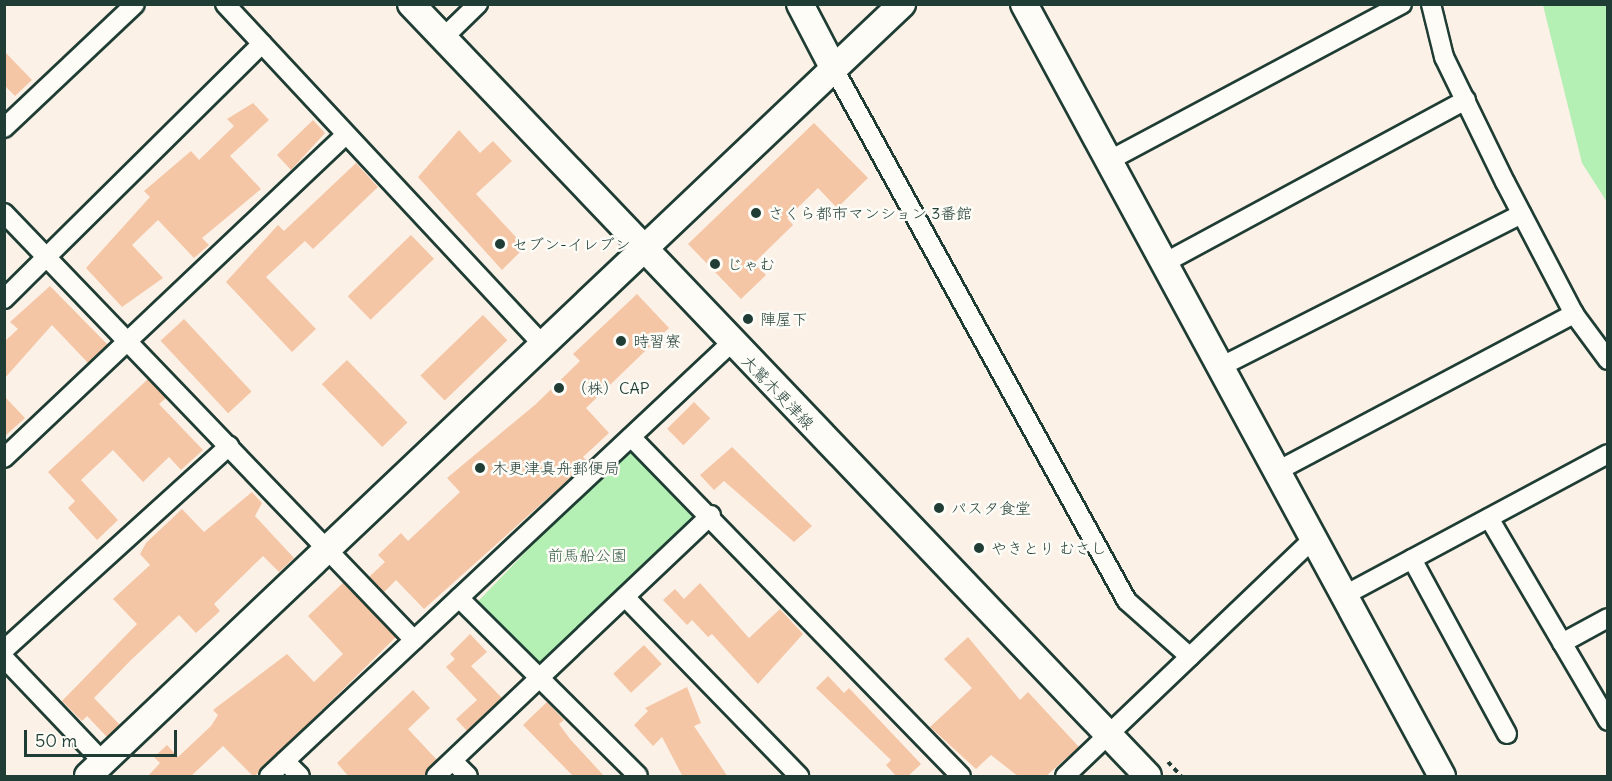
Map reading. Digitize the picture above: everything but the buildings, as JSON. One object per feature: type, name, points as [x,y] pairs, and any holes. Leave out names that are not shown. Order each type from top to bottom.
[{"type":"street","points":[[4,128],[135,4]]},
{"type":"street","points":[[225,4],[541,343]]},
{"type":"street","name":"大鷲木更津線","points":[[411,4],[730,344],[1109,734],[1148,777]]},
{"type":"street","points":[[443,38],[478,4]]},
{"type":"street","points":[[800,4],[1127,601],[1190,657]]},
{"type":"street","points":[[4,658],[96,769],[641,247],[902,4]]},
{"type":"street","points":[[1024,4],[1279,470],[1442,777]]},
{"type":"street","points":[[1110,160],[1367,12],[1401,4]]},
{"type":"street","points":[[1431,4],[1444,57],[1522,214],[1574,314],[1608,360]]},
{"type":"street","points":[[4,298],[48,258],[262,44]]},
{"type":"street","points":[[1166,262],[1466,100]]},
{"type":"street","points":[[4,458],[346,135]]},
{"type":"street","points":[[4,213],[414,640]]},
{"type":"street","points":[[1222,366],[1522,214]]},
{"type":"street","points":[[1279,470],[1574,314]]},
{"type":"street","points":[[268,777],[730,344]]},
{"type":"street","points":[[631,437],[711,515],[961,777]]},
{"type":"street","points":[[4,650],[229,446]]},
{"type":"street","points":[[1346,595],[1608,454]]},
{"type":"street","points":[[436,777],[711,515]]},
{"type":"street","points":[[1489,518],[1608,721]]},
{"type":"street","points":[[1065,777],[1315,537]]},
{"type":"street","points":[[1412,559],[1507,734]]},
{"type":"street","points":[[625,597],[799,777]]},
{"type":"street","points":[[459,598],[638,777]]},
{"type":"street","points":[[1562,643],[1608,618]]},
{"type":"street","points":[[453,760],[468,777]]},
{"type":"street","points":[[285,761],[300,777]]},
{"type":"green space","points":[[1543,5],[1607,5],[1607,202],[1582,163]]},
{"type":"green space","name":"前馬船公園","points":[[631,443],[705,515],[549,676],[475,605]]},
{"type":"place","name":"さくら都市マンション 3番館","points":[[756,213]]},
{"type":"place","name":"セブン-イレブン","points":[[500,244]]},
{"type":"place","name":"じゃむ","points":[[715,264]]},
{"type":"place","name":"陣屋下","points":[[748,319]]},
{"type":"place","name":"時習寮","points":[[621,341]]},
{"type":"place","name":"（株）CAP","points":[[559,388]]},
{"type":"place","name":"木更津真舟郵便局","points":[[480,468]]},
{"type":"place","name":"パスタ食堂","points":[[939,508]]},
{"type":"place","name":"やきとり むさし","points":[[979,548]]}]
